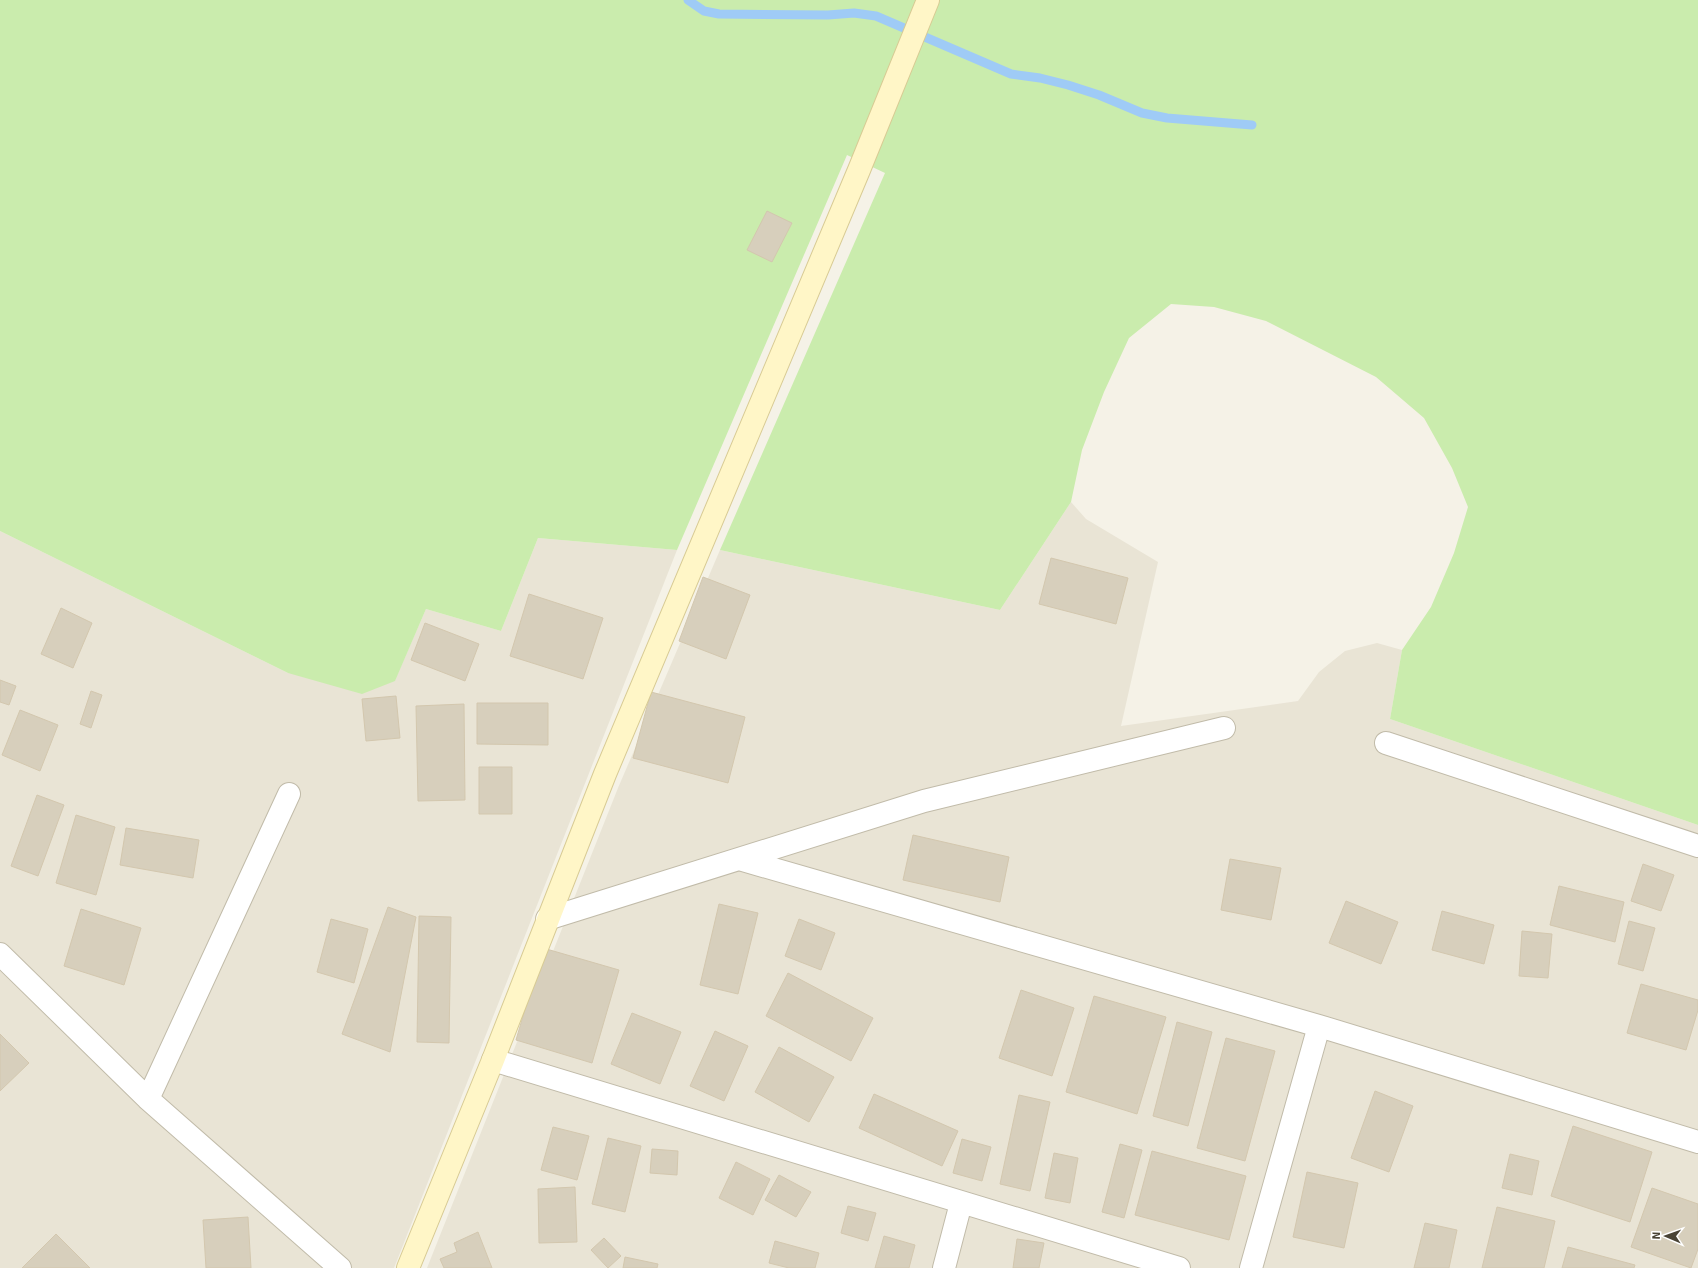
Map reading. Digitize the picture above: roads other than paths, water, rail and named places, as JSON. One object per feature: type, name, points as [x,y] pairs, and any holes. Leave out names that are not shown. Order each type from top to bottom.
[{"type":"street","points":[[408,1268],[493,1060],[605,774],[859,170],[928,0]]},
{"type":"street","points":[[547,919],[924,802],[1224,728]]},
{"type":"street","points":[[1386,743],[1698,846]]},
{"type":"street","points":[[148,1099],[289,794]]},
{"type":"street","points":[[739,859],[1319,1026],[1698,1142]]},
{"type":"street","points":[[0,954],[148,1099],[340,1268]]},
{"type":"street","points":[[1251,1268],[1319,1026]]},
{"type":"street","points":[[493,1060],[1179,1268]]},
{"type":"street","points":[[944,1268],[961,1203]]},
{"type":"waterway","points":[[688,0],[704,11],[719,14],[828,15],[854,13],[876,16],[1011,74],[1040,78],[1068,85],[1099,95],[1142,113],[1167,118],[1252,125]]}]
